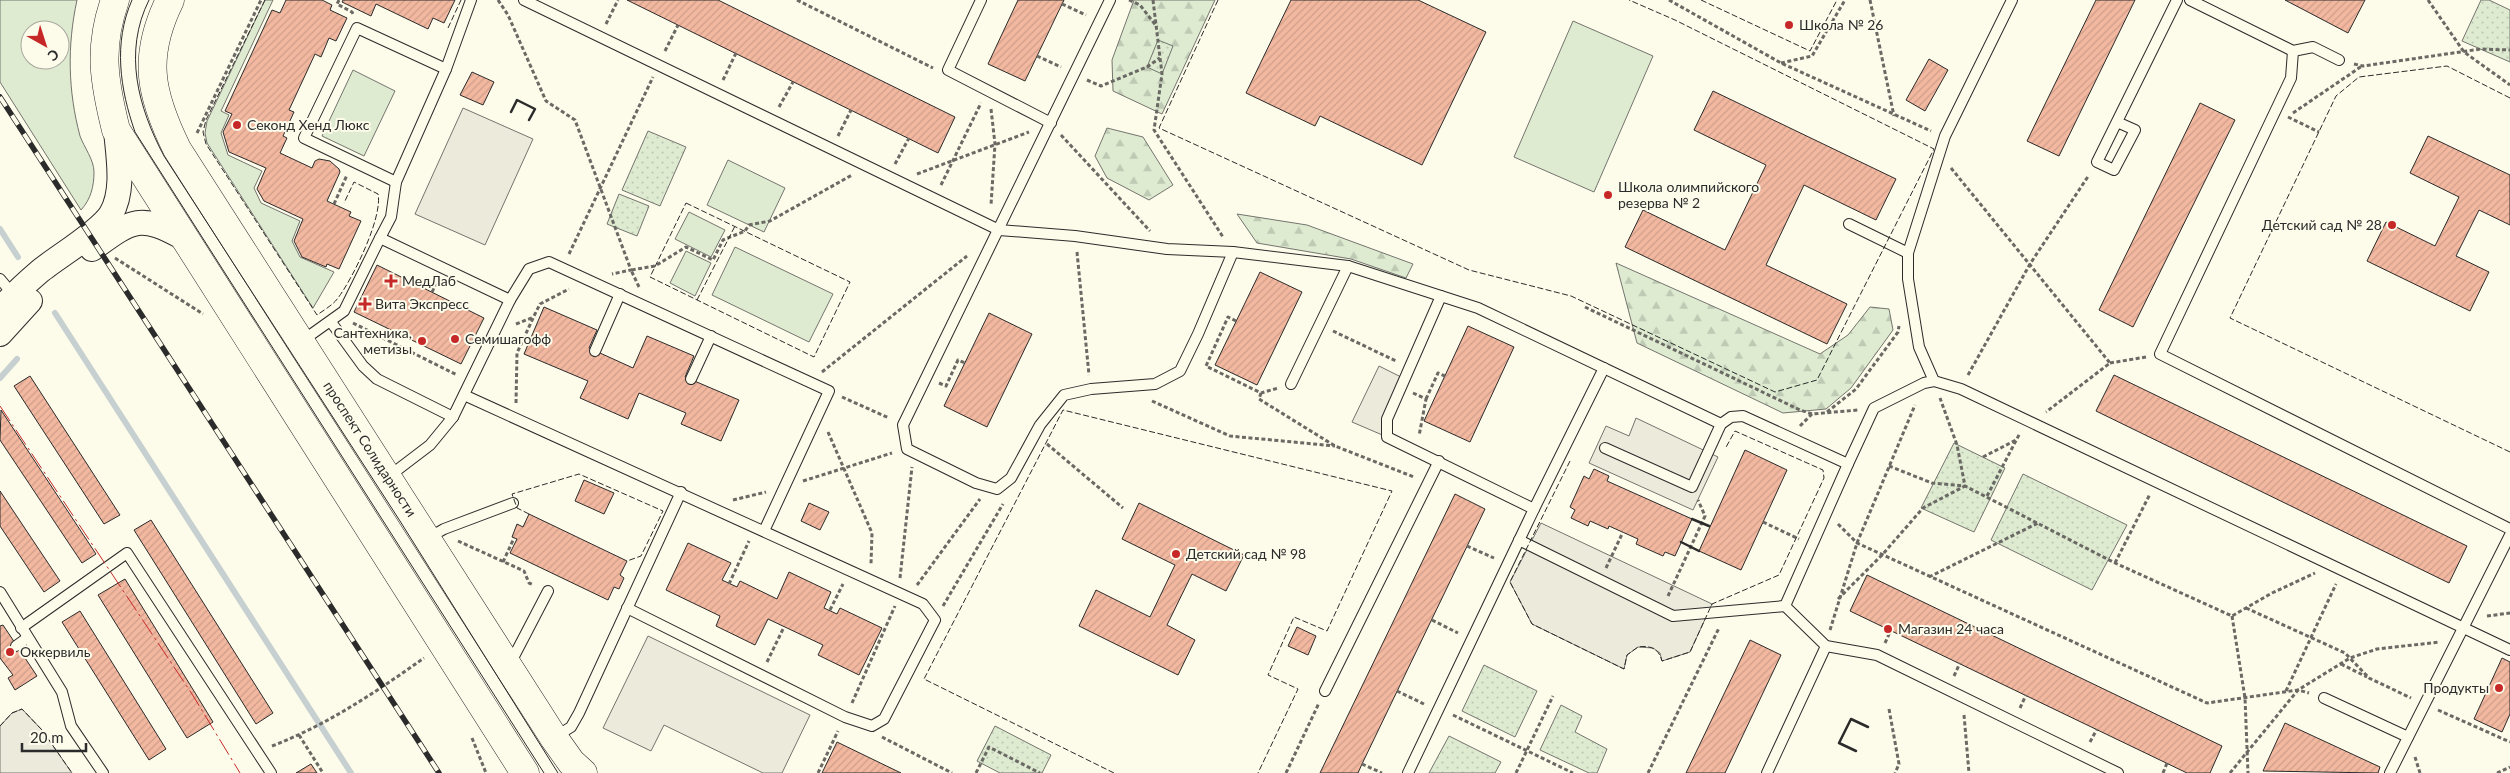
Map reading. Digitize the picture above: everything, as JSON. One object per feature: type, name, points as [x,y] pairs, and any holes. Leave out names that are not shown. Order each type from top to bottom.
[{"type":"main road","points":[[116,0],[109,16],[104,52],[105,86],[116,130],[525,773]]},
{"type":"main road","name":"проспект Солидарности","points":[[170,0],[153,50],[152,84],[162,120],[177,149],[388,477],[438,537],[509,665],[554,738],[571,762],[583,773]]},
{"type":"street","points":[[0,334],[9,298],[73,264],[114,222],[119,171],[116,130]]},
{"type":"street","points":[[114,222],[159,224],[184,238]]},
{"type":"lane","points":[[300,342],[344,311],[391,217],[396,182],[446,69],[470,0]]},
{"type":"lane","points":[[524,0],[995,228],[1075,236],[1167,250],[1233,252],[1348,266],[1478,308],[1721,424]]},
{"type":"lane","points":[[981,0],[948,70],[1051,123]]},
{"type":"lane","points":[[1110,0],[1051,123],[995,228],[903,425],[907,449],[976,483],[997,489],[1011,478],[1040,425],[1064,395],[1091,389],[1155,384],[1180,371],[1233,252]]},
{"type":"lane","points":[[1934,381],[1920,347],[1908,279],[1908,253],[1945,136],[2012,0]]},
{"type":"lane","points":[[2117,122],[2135,130],[2114,170],[2097,162],[2177,0]]},
{"type":"lane","points":[[2190,0],[2293,50],[2313,47],[2339,60]]},
{"type":"lane","points":[[396,182],[304,138],[357,28],[446,69]]},
{"type":"lane","points":[[2293,50],[2291,78],[2160,354],[2510,529]]},
{"type":"lane","points":[[1849,224],[1908,253]]},
{"type":"lane","points":[[380,238],[510,300]]},
{"type":"lane","points":[[388,477],[430,445],[453,417],[510,300],[529,269],[549,262],[829,391],[785,487],[760,529]]},
{"type":"lane","points":[[1290,384],[1348,266]]},
{"type":"lane","points":[[595,351],[620,294]]},
{"type":"lane","points":[[1441,296],[1387,419],[1387,437],[1534,509]]},
{"type":"lane","points":[[335,319],[364,366],[377,379],[453,417]]},
{"type":"lane","points":[[691,379],[711,336]]},
{"type":"lane","points":[[1408,773],[1534,509],[1604,368]]},
{"type":"lane","points":[[1785,606],[1874,408],[1924,383],[1934,381],[1960,389],[2332,566],[2466,623],[2510,650]]},
{"type":"lane","points":[[464,395],[681,492],[923,604],[935,620],[884,719],[872,726],[845,716],[627,608]]},
{"type":"lane","points":[[1605,448],[1692,487],[1721,424],[1731,417],[1743,416],[1848,464]]},
{"type":"lane","points":[[1324,691],[1439,462]]},
{"type":"lane","points":[[554,738],[571,727],[681,492]]},
{"type":"lane","points":[[438,537],[444,529],[513,503]]},
{"type":"lane","points":[[2390,773],[2510,535]]},
{"type":"lane","points":[[1519,540],[1673,616],[1785,606]]},
{"type":"lane","points":[[21,628],[127,553],[271,773]]},
{"type":"lane","points":[[509,665],[548,591]]},
{"type":"lane","points":[[0,592],[62,692],[71,726],[103,773]]},
{"type":"lane","points":[[1785,606],[1826,646],[1877,655],[2118,773]]},
{"type":"lane","points":[[16,646],[27,638]]},
{"type":"lane","points":[[1767,773],[1826,646]]},
{"type":"lane","points":[[2324,698],[2408,737]]},
{"type":"path","points":[[195,138],[261,0]]},
{"type":"path","points":[[498,0],[508,15],[546,101],[575,120],[602,185],[631,270],[647,306]]},
{"type":"path","points":[[600,37],[618,0]]},
{"type":"path","points":[[797,0],[938,71],[948,70]]},
{"type":"path","points":[[1129,0],[1140,5],[1157,27]]},
{"type":"path","points":[[1153,0],[1162,74],[1154,130],[1233,252]]},
{"type":"path","points":[[1669,0],[1781,63],[1894,116],[1945,136]]},
{"type":"path","points":[[1781,63],[1812,56],[1845,0]]},
{"type":"path","points":[[1870,0],[1894,116]]},
{"type":"path","points":[[2428,0],[2464,52],[2510,85]]},
{"type":"path","points":[[1062,4],[1099,22]]},
{"type":"path","points":[[562,268],[678,25]]},
{"type":"path","points":[[2339,60],[2363,66],[2464,52],[2510,50]]},
{"type":"path","points":[[716,93],[736,53]]},
{"type":"path","points":[[1091,81],[1101,86],[1147,68],[1160,58]]},
{"type":"path","points":[[2288,116],[2363,66]]},
{"type":"path","points":[[772,120],[793,82]]},
{"type":"path","points":[[988,89],[995,144],[995,228]]},
{"type":"path","points":[[934,198],[988,89]]},
{"type":"path","points":[[832,149],[851,110]]},
{"type":"path","points":[[2276,111],[2319,132]]},
{"type":"path","points":[[898,181],[1051,123],[1167,250]]},
{"type":"path","points":[[888,176],[909,138]]},
{"type":"path","points":[[1940,154],[2110,363]]},
{"type":"path","points":[[334,204],[354,162]]},
{"type":"path","points":[[1960,389],[2030,264],[2097,162]]},
{"type":"path","points":[[631,270],[655,266],[686,247],[713,260],[723,240],[745,231],[749,225],[770,221],[868,166]]},
{"type":"path","points":[[1075,236],[1091,389]]},
{"type":"path","points":[[810,382],[969,254]]},
{"type":"path","points":[[112,256],[206,316]]},
{"type":"path","points":[[516,418],[517,354],[540,304],[587,279]]},
{"type":"path","points":[[1585,307],[1800,410],[1812,414],[1874,408]]},
{"type":"path","points":[[1236,321],[1228,317],[1206,366],[1261,393],[1290,384]]},
{"type":"path","points":[[335,319],[471,382]]},
{"type":"path","points":[[1827,412],[1856,389],[1898,332],[1899,324]]},
{"type":"path","points":[[1320,325],[1410,368]]},
{"type":"path","points":[[1987,496],[2022,430],[2110,363],[2160,354]]},
{"type":"path","points":[[946,386],[958,360],[965,363]]},
{"type":"path","points":[[1417,452],[1426,399],[1438,373],[1445,376]]},
{"type":"path","points":[[1934,381],[1957,445],[1965,486]]},
{"type":"path","points":[[1826,646],[1838,599],[1857,544],[1924,383]]},
{"type":"path","points":[[1120,387],[1230,436],[1335,446]]},
{"type":"path","points":[[1401,387],[1426,399]]},
{"type":"path","points":[[829,391],[903,425]]},
{"type":"path","points":[[1261,393],[1259,399],[1335,446],[1429,482]]},
{"type":"path","points":[[819,413],[845,468],[872,533],[871,580]]},
{"type":"path","points":[[1983,457],[2016,440]]},
{"type":"path","points":[[1046,443],[1123,508]]},
{"type":"path","points":[[710,506],[785,487],[907,449]]},
{"type":"path","points":[[1889,466],[1932,483],[1965,486],[2115,563],[2232,616]]},
{"type":"path","points":[[2115,563],[2155,482]]},
{"type":"path","points":[[1838,599],[1882,555],[1923,508],[1965,486]]},
{"type":"path","points":[[908,597],[989,487]]},
{"type":"path","points":[[1661,610],[1705,516],[1692,487]]},
{"type":"path","points":[[935,620],[1006,499]]},
{"type":"path","points":[[1827,512],[1857,544],[2207,703],[2298,690]]},
{"type":"path","points":[[1763,522],[1812,545]]},
{"type":"path","points":[[1929,577],[2038,522]]},
{"type":"path","points":[[729,584],[760,529]]},
{"type":"path","points":[[1600,580],[1623,532]]},
{"type":"path","points":[[438,537],[524,571],[529,583],[548,591]]},
{"type":"path","points":[[503,562],[514,538]]},
{"type":"path","points":[[1467,546],[1507,565]]},
{"type":"path","points":[[2232,616],[2332,566]]},
{"type":"path","points":[[830,610],[849,570]]},
{"type":"path","points":[[2286,691],[2342,570]]},
{"type":"path","points":[[2246,608],[2345,653],[2369,678]]},
{"type":"path","points":[[1648,773],[1727,612]]},
{"type":"path","points":[[2466,623],[2510,613]]},
{"type":"path","points":[[2232,616],[2245,698],[2248,773]]},
{"type":"path","points":[[1432,620],[1472,639]]},
{"type":"path","points":[[761,674],[784,627]]},
{"type":"path","points":[[2230,773],[2248,754],[2298,690],[2340,663],[2377,649],[2458,640]]},
{"type":"path","points":[[257,751],[306,732],[345,711],[384,687],[431,653]]},
{"type":"path","points":[[2340,663],[2424,704],[2510,742]]},
{"type":"path","points":[[1286,773],[1324,691]]},
{"type":"path","points":[[1397,691],[1573,773]]},
{"type":"path","points":[[1516,773],[1553,696]]},
{"type":"path","points":[[1962,697],[1969,773]]},
{"type":"path","points":[[1889,709],[1899,764],[1895,773]]},
{"type":"path","points":[[818,773],[845,716]]},
{"type":"path","points":[[837,732],[846,733]]},
{"type":"path","points":[[299,735],[323,773]]},
{"type":"path","points":[[879,736],[952,773]]},
{"type":"path","points":[[976,773],[989,747],[1040,773]]},
{"type":"path","points":[[1362,764],[1382,773]]},
{"type":"path","points":[[2163,773],[2167,764]]},
{"type":"path","points":[[2497,773],[2510,767]]},
{"type":"green space","points":[[0,0],[77,0],[70,51],[70,20],[20,20],[20,70],[70,70],[70,68],[73,102],[80,136],[94,167],[91,192],[81,210],[0,82]]},
{"type":"green space","points":[[265,0],[273,0],[221,111],[229,115],[221,133],[228,155],[262,171],[254,188],[261,203],[300,221],[292,241],[300,257],[334,272],[313,308],[207,143],[205,133],[207,121]]},
{"type":"green space","points":[[1134,0],[1215,0],[1162,114],[1113,91],[1112,60]]},
{"type":"green space","points":[[2481,0],[2489,0],[2510,10],[2510,62],[2462,41]]},
{"type":"green space","points":[[1573,21],[1653,56],[1594,192],[1514,157]]},
{"type":"green space","points":[[1158,40],[1173,46],[1162,74],[1147,67]]},
{"type":"green space","points":[[353,70],[395,91],[364,156],[322,136]]},
{"type":"green space","points":[[1107,128],[1143,137],[1173,185],[1149,200],[1107,178],[1095,156]]},
{"type":"green space","points":[[648,131],[686,147],[660,206],[622,190]]},
{"type":"green space","points":[[728,160],[785,188],[764,232],[707,205]]},
{"type":"green space","points":[[619,194],[649,206],[637,236],[607,224]]},
{"type":"green space","points":[[689,212],[725,230],[711,257],[675,239]]},
{"type":"green space","points":[[1237,214],[1307,225],[1413,264],[1406,278],[1351,259],[1257,243]]},
{"type":"green space","points":[[735,247],[833,294],[809,342],[712,295]]},
{"type":"green space","points":[[686,251],[711,263],[695,296],[670,283]]},
{"type":"green space","points":[[1616,263],[1820,354],[1848,335],[1870,307],[1889,309],[1893,330],[1851,388],[1826,409],[1783,413],[1637,343]]},
{"type":"green space","points":[[1954,443],[2005,468],[1974,532],[1921,508]]},
{"type":"green space","points":[[2023,474],[2127,525],[2092,590],[1991,540]]},
{"type":"green space","points":[[1484,665],[1537,691],[1515,737],[1462,711]]},
{"type":"green space","points":[[1561,705],[1582,716],[1575,732],[1607,749],[1597,773],[1589,773],[1540,750]]},
{"type":"green space","points":[[995,726],[1051,755],[1042,773],[1000,773],[977,761]]},
{"type":"green space","points":[[1449,736],[1501,762],[1495,773],[1429,773]]},
{"type":"shaded area","points":[[463,108],[533,139],[485,245],[415,214]]},
{"type":"shaded area","points":[[1379,366],[1405,379],[1387,419],[1387,437],[1352,422]]},
{"type":"shaded area","points":[[1636,418],[1718,457],[1693,510],[1589,463],[1606,426],[1629,436]]},
{"type":"shaded area","points":[[1541,523],[1712,604],[1690,652],[1662,661],[1660,653],[1653,648],[1638,647],[1627,655],[1624,669],[1532,624],[1510,582]]},
{"type":"shaded area","points":[[648,636],[810,715],[782,773],[763,773],[664,725],[651,751],[603,728]]},
{"type":"shaded area","points":[[22,709],[42,730],[72,773],[0,773],[0,726],[12,713]]},
{"type":"building","points":[[286,0],[322,0],[332,5],[330,10],[347,18],[336,41],[329,38],[321,57],[315,54],[289,110],[294,112],[283,136],[287,138],[280,153],[312,168],[315,161],[319,159],[330,161],[339,169],[340,172],[327,201],[351,212],[349,216],[361,221],[339,269],[327,264],[326,267],[302,257],[294,241],[303,219],[264,201],[257,189],[266,168],[229,152],[223,132],[232,114],[225,111],[272,10],[280,13]]},
{"type":"building","points":[[343,0],[455,0],[444,23],[433,18],[428,29],[376,4],[371,16],[342,2]]},
{"type":"building","points":[[627,0],[718,0],[955,117],[938,153]]},
{"type":"building","points":[[1018,0],[1064,0],[1025,81],[988,64]]},
{"type":"building","points":[[1291,0],[1418,0],[1486,32],[1422,165],[1320,116],[1315,126],[1246,93]]},
{"type":"building","points":[[2096,0],[2135,0],[2059,156],[2027,141]]},
{"type":"building","points":[[2285,0],[2365,0],[2348,33]]},
{"type":"building","points":[[1929,59],[1948,70],[1925,111],[1906,100]]},
{"type":"building","points":[[472,72],[494,82],[483,105],[460,95]]},
{"type":"building","points":[[1713,91],[1896,179],[1876,220],[1804,185],[1766,265],[1847,304],[1827,344],[1625,247],[1643,210],[1725,250],[1766,165],[1694,130]]},
{"type":"building","points":[[2200,103],[2235,120],[2133,327],[2099,310]]},
{"type":"building","points":[[2428,136],[2510,175],[2510,225],[2479,210],[2456,256],[2489,272],[2470,311],[2367,261],[2386,222],[2435,246],[2459,197],[2410,173]]},
{"type":"building","points":[[377,265],[484,318],[461,364],[354,312]]},
{"type":"building","points":[[1260,272],[1302,292],[1257,385],[1215,365]]},
{"type":"building","points":[[544,307],[597,330],[589,348],[633,368],[647,336],[694,356],[685,377],[739,400],[721,441],[681,424],[686,413],[639,393],[628,419],[580,398],[588,381],[524,354]]},
{"type":"building","points":[[989,313],[1032,334],[987,427],[944,406]]},
{"type":"building","points":[[1468,326],[1514,347],[1470,442],[1424,421]]},
{"type":"building","points":[[2114,375],[2467,546],[2449,583],[2096,411]]},
{"type":"building","points":[[30,376],[120,515],[104,524],[14,386]]},
{"type":"building","points":[[1,410],[96,554],[82,563],[0,440]]},
{"type":"building","points":[[1745,450],[1787,470],[1741,570],[1699,551]]},
{"type":"building","points":[[1594,469],[1609,476],[1607,481],[1692,519],[1675,556],[1665,552],[1663,556],[1636,544],[1638,539],[1609,526],[1608,529],[1590,521],[1588,526],[1571,518],[1575,510],[1570,507],[1584,476],[1589,479]]},
{"type":"building","points":[[584,480],[614,493],[604,514],[575,501]]},
{"type":"building","points":[[0,491],[60,581],[44,592],[0,526]]},
{"type":"building","points":[[1455,494],[1485,509],[1358,773],[1320,773]]},
{"type":"building","points":[[809,503],[829,512],[820,530],[801,521]]},
{"type":"building","points":[[1139,503],[1244,555],[1226,591],[1192,574],[1167,625],[1195,640],[1178,675],[1079,626],[1096,590],[1150,617],[1175,565],[1122,539]]},
{"type":"building","points":[[529,514],[627,561],[620,575],[624,578],[619,589],[614,587],[608,600],[510,553],[517,539],[512,537],[517,524],[523,527]]},
{"type":"building","points":[[151,520],[273,713],[256,724],[134,530]]},
{"type":"building","points":[[688,543],[731,563],[722,580],[737,587],[740,581],[777,599],[789,572],[831,592],[824,608],[837,614],[840,608],[882,628],[859,675],[818,655],[823,645],[768,619],[755,645],[716,626],[720,616],[666,590]]},
{"type":"building","points":[[1867,575],[2222,746],[2210,773],[2187,773],[1850,611]]},
{"type":"building","points":[[125,579],[213,722],[187,738],[98,595]]},
{"type":"building","points":[[80,611],[166,749],[149,760],[62,622]]},
{"type":"building","name":"Оккервиль","points":[[3,625],[37,676],[15,690],[8,678],[13,675],[0,658],[0,626]]},
{"type":"building","points":[[1297,627],[1316,636],[1308,655],[1288,646]]},
{"type":"building","points":[[1750,640],[1781,655],[1725,773],[1686,773]]},
{"type":"building","name":"Продукты","points":[[2502,658],[2510,662],[2510,714],[2502,732],[2474,719]]},
{"type":"building","points":[[2285,723],[2380,767],[2378,773],[2263,771]]},
{"type":"building","points":[[837,742],[901,773],[822,773]]},
{"type":"building","points":[[311,764],[317,773],[296,773]]},
{"type":"waterway","points":[[0,229],[18,257]]},
{"type":"waterway","points":[[55,313],[351,773]]},
{"type":"waterway","points":[[0,378],[17,359]]},
{"type":"tram line","points":[[132,0],[122,33],[121,66],[122,83],[135,132],[544,773]]},
{"type":"tram line","points":[[149,0],[141,20],[135,59],[141,99],[147,118],[164,156],[400,521],[558,773]]},
{"type":"railway","points":[[0,97],[439,773]]},
{"type":"fence","points":[[265,0],[206,120],[203,132],[206,144],[317,315],[338,298],[359,262],[376,217],[378,194],[354,182],[344,203]]},
{"type":"fence","points":[[448,28],[461,0]]},
{"type":"fence","points":[[1218,0],[1159,128],[1469,270],[1571,296],[1775,392],[1817,380],[1934,149],[1675,20],[1629,0]]},
{"type":"fence","points":[[1701,0],[1810,51],[1837,0]]},
{"type":"fence","points":[[2510,98],[2447,66],[2359,77],[2336,96],[2230,318],[2510,452]]},
{"type":"fence","points":[[686,203],[850,282],[814,357],[650,277],[686,203]]},
{"type":"fence","points":[[697,300],[735,226]]},
{"type":"fence","points":[[1114,773],[924,679],[1063,410],[1392,491],[1327,631],[1294,617],[1268,675],[1298,689],[1258,773]]},
{"type":"fence","points":[[1570,461],[1510,582],[1532,624],[1624,669],[1627,655],[1638,647],[1654,649],[1659,653],[1662,661],[1690,652],[1712,604],[1779,575],[1824,478],[1823,470],[1735,431],[1725,449]]},
{"type":"fence","points":[[529,514],[517,508],[512,494],[579,474],[663,511],[641,556],[627,561]]},
{"type":"fence","points":[[0,726],[12,713],[22,709],[42,730],[72,773]]},
{"type":"wall","points":[[511,112],[517,100],[535,109],[529,120]]},
{"type":"wall","points":[[1692,519],[1709,526]]},
{"type":"wall","points":[[1681,542],[1699,551]]},
{"type":"wall","points":[[1856,751],[1839,743],[1851,719],[1868,727]]},
{"type":"power","points":[[0,406],[192,694],[240,773]]},
{"type":"place","name":"Школа № 26","points":[[1789,25]]},
{"type":"place","name":"Секонд Хенд Люкс","points":[[237,125]]},
{"type":"place","name":"Школа олимпийского резерва № 2","points":[[1608,195]]},
{"type":"place","name":"Детский сад № 28","points":[[2392,225]]},
{"type":"place","name":"МедЛаб","points":[[391,281]]},
{"type":"place","name":"Вита Экспресс","points":[[365,304]]},
{"type":"place","name":"Семишагофф","points":[[455,339]]},
{"type":"place","name":"Сантехника, метизы","points":[[422,341]]},
{"type":"place","name":"Детский сад № 98","points":[[1176,554]]},
{"type":"place","name":"Магазин 24 часа","points":[[1888,629]]},
{"type":"place","name":"Оккервиль","points":[[10,652]]},
{"type":"place","name":"Продукты","points":[[2499,688]]}]
